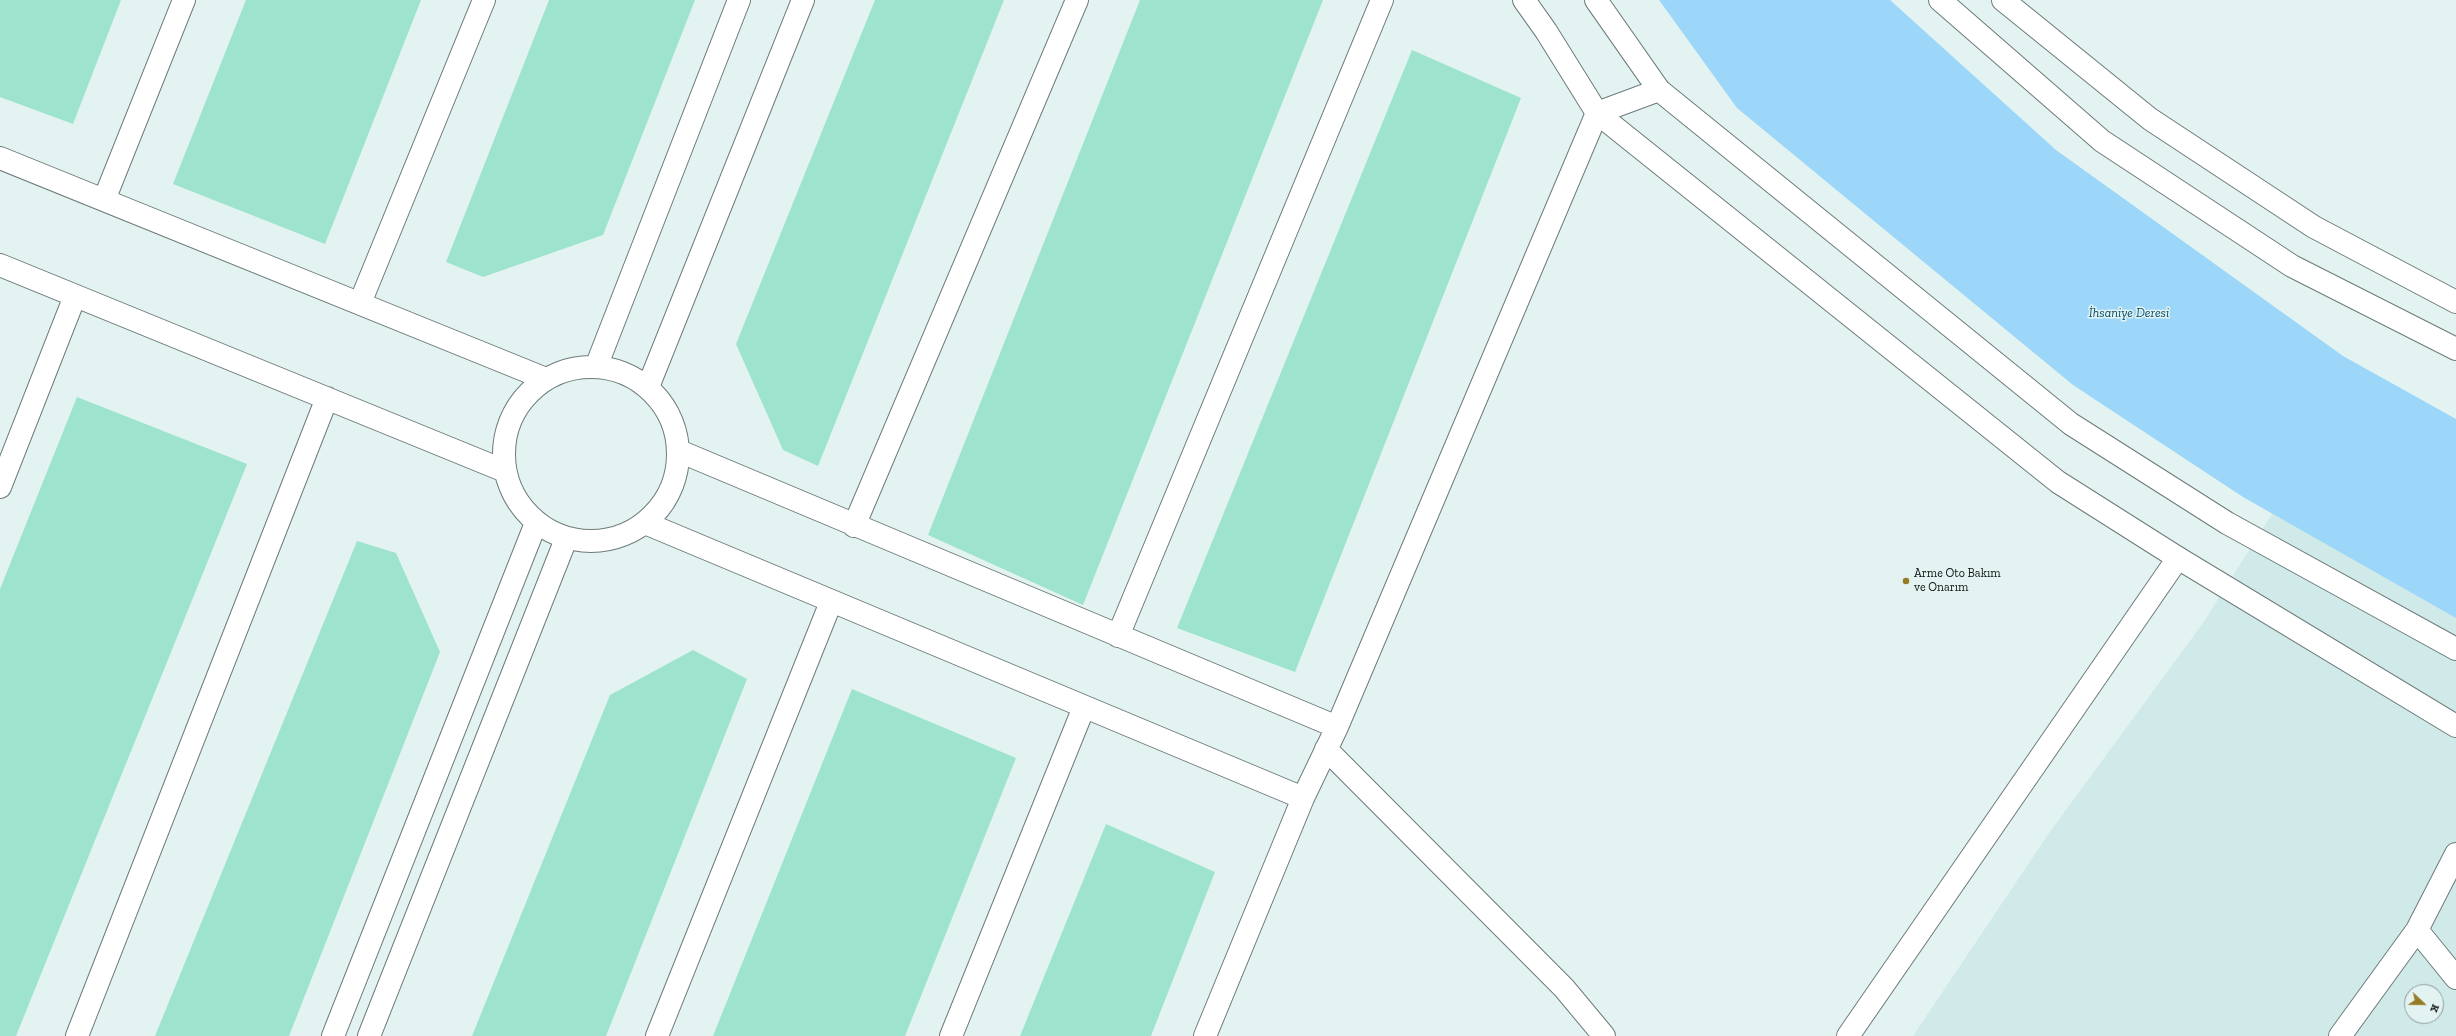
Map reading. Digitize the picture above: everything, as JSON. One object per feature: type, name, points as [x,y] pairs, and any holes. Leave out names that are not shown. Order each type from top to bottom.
[{"type":"street","points":[[104,200],[184,0]]},
{"type":"street","points":[[360,303],[484,0]]},
{"type":"street","points":[[596,367],[738,0]]},
{"type":"street","points":[[648,387],[803,0]]},
{"type":"street","points":[[854,526],[1077,0]]},
{"type":"street","points":[[1118,636],[1382,0]]},
{"type":"street","points":[[1524,0],[1546,31],[1597,113],[2058,482],[2178,558],[2456,726]]},
{"type":"street","points":[[1596,0],[1659,90],[2071,424],[2227,523],[2456,649]]},
{"type":"street","points":[[1940,0],[2102,142],[2292,266],[2456,350]]},
{"type":"street","points":[[2003,0],[2150,119],[2314,227],[2456,302]]},
{"type":"street","points":[[1205,1036],[1304,798],[1337,727],[1597,113],[1659,90]]},
{"type":"street","points":[[0,158],[546,379]]},
{"type":"street","points":[[0,265],[505,471]]},
{"type":"street","points":[[0,487],[75,296]]},
{"type":"street","points":[[596,367],[624,373],[648,387],[664,405],[674,428],[679,451],[675,478],[666,497],[645,523],[621,536],[594,542],[566,539],[536,523],[516,500],[505,471],[505,436],[519,403],[546,379],[570,369],[596,367]]},
{"type":"street","points":[[78,1036],[327,398]]},
{"type":"street","points":[[679,451],[854,526],[1337,727]]},
{"type":"street","points":[[333,1036],[536,523]]},
{"type":"street","points":[[645,523],[831,602],[1304,798]]},
{"type":"street","points":[[369,1036],[566,539]]},
{"type":"street","points":[[1848,1036],[2178,558]]},
{"type":"street","points":[[657,1036],[831,602]]},
{"type":"street","points":[[951,1036],[1084,707]]},
{"type":"street","points":[[1326,750],[1564,988],[1604,1036]]},
{"type":"street","points":[[2340,1036],[2417,930],[2456,854]]},
{"type":"street","points":[[2417,930],[2456,978]]},
{"type":"shaded area","points":[[2313,449],[2456,523],[2456,1036],[1913,1036],[2049,833],[2203,623]]},
{"type":"water","name":"İhsaniye Deresi","points":[[1659,0],[1890,0],[2056,150],[2343,356],[2456,419],[2456,618],[2243,497],[2073,385],[1737,108]]},
{"type":"building","points":[[0,0],[121,0],[73,124],[0,97]]},
{"type":"building","points":[[246,0],[421,0],[325,244],[173,184]]},
{"type":"building","points":[[549,0],[695,0],[603,235],[483,277],[446,262]]},
{"type":"building","points":[[875,0],[1004,0],[818,466],[783,450],[736,344]]},
{"type":"building","points":[[1140,0],[1323,0],[1083,605],[928,535]]},
{"type":"building","points":[[1412,50],[1521,98],[1295,672],[1177,628]]},
{"type":"building","points":[[77,397],[247,464],[16,1036],[0,1036],[0,589]]},
{"type":"building","points":[[357,541],[396,553],[440,652],[289,1036],[155,1036]]},
{"type":"building","points":[[693,650],[747,679],[606,1036],[472,1036],[610,695]]},
{"type":"building","points":[[852,689],[1016,758],[905,1036],[713,1036]]},
{"type":"building","points":[[1106,824],[1215,872],[1151,1036],[1020,1036]]},
{"type":"place","name":"Arme Oto Bakım ve Onarım","points":[[1906,581]]}]
